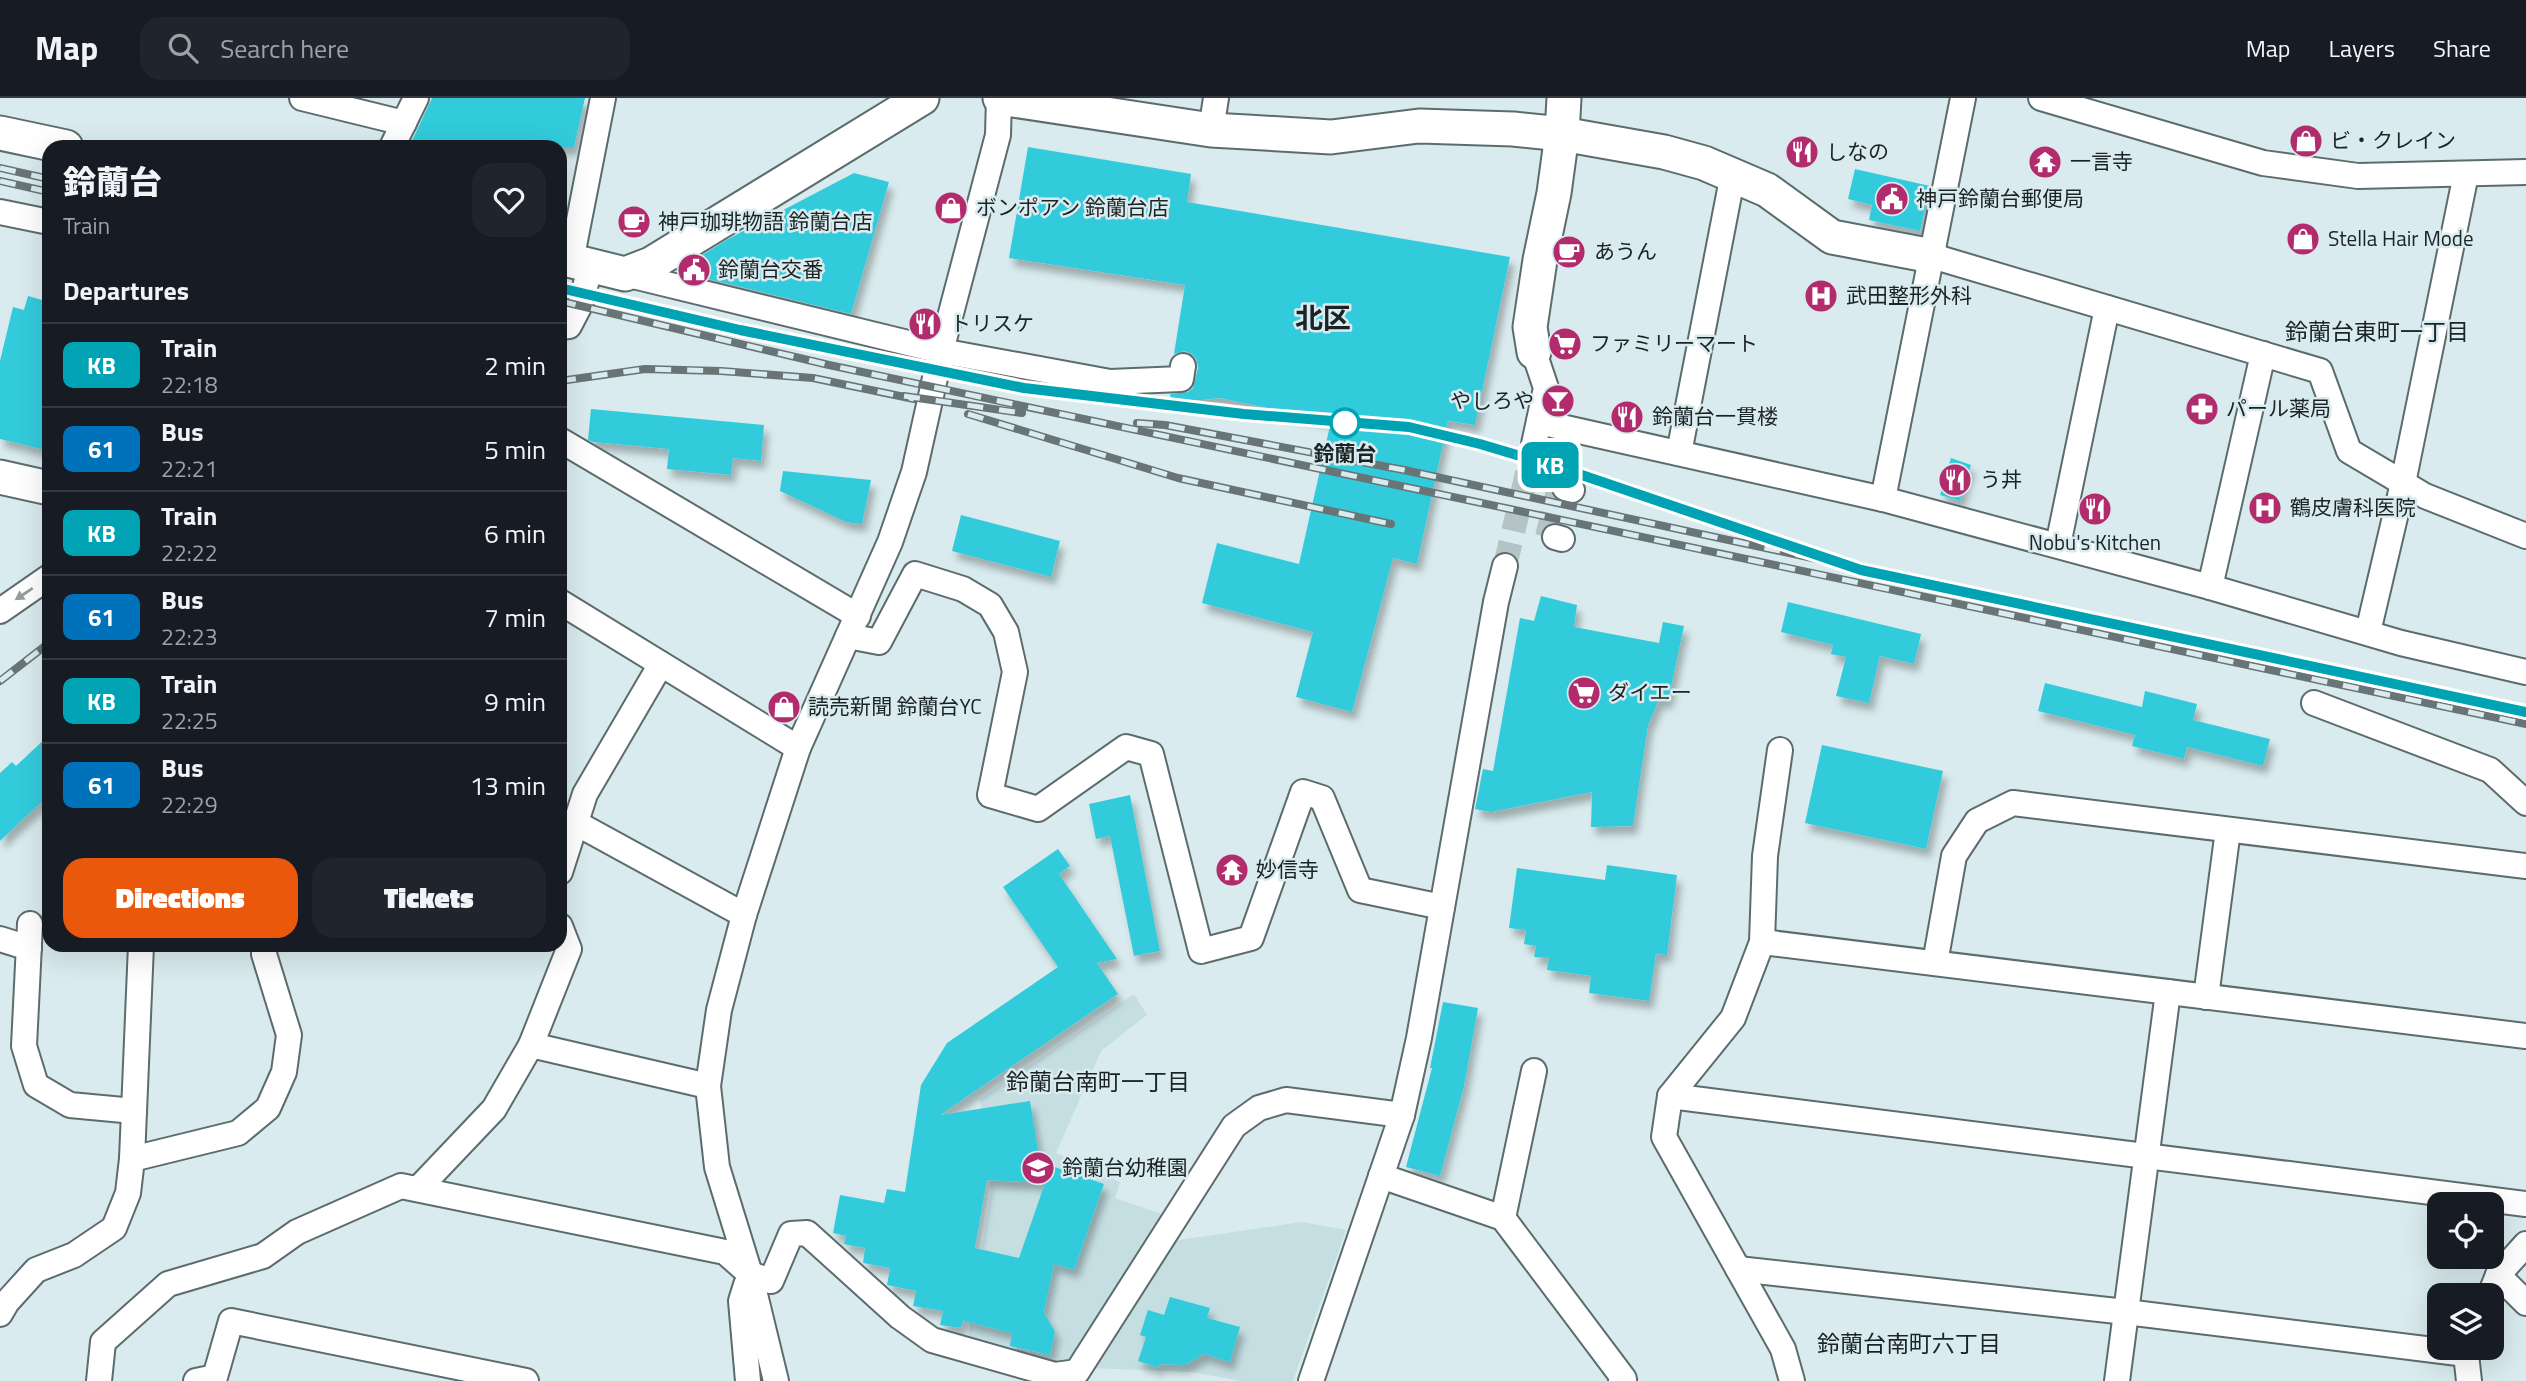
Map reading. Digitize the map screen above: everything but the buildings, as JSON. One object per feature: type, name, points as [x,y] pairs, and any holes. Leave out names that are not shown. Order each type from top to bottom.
[{"type":"street","points":[[302,98],[404,123]]},
{"type":"street","points":[[396,140],[416,98]]},
{"type":"street","points":[[567,326],[580,305],[574,261],[603,98]]},
{"type":"street","points":[[625,274],[651,264],[922,98]]},
{"type":"street","points":[[776,1381],[750,1274],[717,1167],[708,1086],[719,1010],[744,915],[798,748],[890,542],[914,472],[941,351],[998,135],[999,98],[1213,114],[1331,137],[1419,126],[1513,129],[1562,134],[1664,152],[1704,163],[1767,190],[1832,237],[1932,256],[2320,371],[2349,452],[2425,496],[2526,536]]},
{"type":"street","points":[[1564,98],[1554,193],[1530,327],[1534,352],[1546,388],[1536,433],[1679,453],[1884,499],[2210,587],[2400,643],[2526,672]]},
{"type":"street","points":[[1884,499],[1963,98]]},
{"type":"street","points":[[2040,98],[2263,163],[2358,176],[2526,172]]},
{"type":"street","points":[[0,133],[42,142]]},
{"type":"street","points":[[1679,453],[1733,174]]},
{"type":"street","points":[[2368,632],[2403,483],[2466,174]]},
{"type":"street","points":[[0,214],[42,221]]},
{"type":"street","points":[[574,261],[941,351],[1110,382],[1178,379]]},
{"type":"street","points":[[2058,545],[2107,308]]},
{"type":"street","points":[[2210,587],[2263,354]]},
{"type":"street","points":[[567,444],[879,642],[915,574],[963,589],[989,605],[1006,632],[1015,672],[990,795],[1038,808],[1126,747],[1151,754],[1201,951],[1251,938],[1303,792],[1322,798],[1360,890],[1442,907]]},
{"type":"street","points":[[0,477],[42,486]]},
{"type":"street","points":[[1311,1381],[1402,1115],[1419,1038],[1496,602],[1505,565]]},
{"type":"street","points":[[0,611],[42,582]]},
{"type":"street","points":[[567,606],[798,748]]},
{"type":"street","points":[[567,851],[585,794],[661,664]]},
{"type":"street","points":[[2314,703],[2490,770],[2526,803]]},
{"type":"street","points":[[1780,750],[1765,856],[1762,942],[1733,1018],[1670,1096],[1664,1137],[1783,1349],[1792,1381]]},
{"type":"street","points":[[1935,962],[1954,856],[1977,821],[2013,803],[2526,866]]},
{"type":"street","points":[[576,823],[744,915]]},
{"type":"street","points":[[2206,997],[2228,830]]},
{"type":"street","points":[[0,939],[30,936],[24,1046],[36,1085],[71,1105],[134,1111]]},
{"type":"street","points":[[1762,942],[2526,1035]]},
{"type":"street","points":[[418,1189],[494,1109],[531,1045],[569,949],[567,944]]},
{"type":"street","points":[[0,1314],[7,1302],[36,1270],[74,1255],[114,1228],[128,1193],[132,1159],[141,952]]},
{"type":"street","points":[[132,1159],[238,1133],[268,1108],[284,1072],[289,1035],[264,952]]},
{"type":"street","points":[[2117,1381],[2168,992]]},
{"type":"street","points":[[531,1045],[708,1086]]},
{"type":"street","points":[[1503,1218],[1534,1071]]},
{"type":"street","points":[[1670,1096],[2147,1154],[2526,1204]]},
{"type":"street","points":[[99,1381],[103,1342],[168,1283],[263,1256],[297,1232],[401,1186],[725,1252],[750,1274],[771,1281],[791,1234],[807,1233],[900,1317],[932,1340],[1055,1375],[1077,1372],[1234,1126],[1259,1108],[1286,1100],[1402,1115]]},
{"type":"street","points":[[1381,1176],[1503,1218],[1624,1379],[1621,1381]]},
{"type":"street","points":[[2496,1283],[2526,1244]]},
{"type":"street","points":[[1738,1269],[2427,1346]]},
{"type":"street","points":[[748,1381],[741,1301],[750,1274]]},
{"type":"street","points":[[2504,1291],[2526,1303]]},
{"type":"street","points":[[195,1381],[215,1377],[232,1321],[466,1375],[526,1381]]},
{"type":"street","points":[[2468,1360],[2469,1381]]},
{"type":"shaded area","name":"鈴蘭台幼稚園","points":[[1134,994],[1147,1015],[1101,1051],[1056,1153],[1120,1182],[1115,1198],[1164,1215],[1072,1359],[1056,1364],[968,1339],[991,1191],[980,1099]]},
{"type":"shaded area","name":"鈴蘭台幼稚園","points":[[1302,1222],[1346,1230],[1293,1381],[1241,1381],[1192,1372],[1090,1368],[1162,1250],[1179,1240]]},
{"type":"tunnel","points":[[1505,566],[1534,444]]},
{"type":"tunnel","points":[[1547,537],[1559,487],[1572,490]]},
{"type":"railway","points":[[0,168],[42,177]]},
{"type":"railway","points":[[0,181],[42,190]]},
{"type":"railway","points":[[567,290],[1024,388],[1325,422],[1409,427],[1480,444],[1570,471],[1796,548]]},
{"type":"railway","points":[[567,303],[829,365],[2526,724]]},
{"type":"railway","points":[[567,380],[645,369],[721,371],[813,378],[914,399]]},
{"type":"railway","points":[[904,396],[1022,413]]},
{"type":"railway","points":[[968,414],[1178,478],[1391,524]]},
{"type":"railway","points":[[1137,423],[1165,425],[1404,470],[2526,712]]},
{"type":"railway","points":[[0,681],[42,648]]},
{"type":"train","name":"KB","points":[[567,290],[740,330],[1024,388],[1244,414],[1409,427],[1480,444],[1570,471],[1861,570],[2526,712]]},
{"type":"place","name":"ビ・クレイン","points":[[2306,141]]},
{"type":"place","name":"しなの","points":[[1802,152]]},
{"type":"place","name":"一言寺","points":[[2045,162]]},
{"type":"place","name":"神戸鈴蘭台郵便局","points":[[1892,199]]},
{"type":"place","name":"ボンポアン 鈴蘭台店","points":[[951,208]]},
{"type":"place","name":"神戸珈琲物語 鈴蘭台店","points":[[634,222]]},
{"type":"place","name":"Stella Hair Mode","points":[[2303,239]]},
{"type":"place","name":"あうん","points":[[1569,252]]},
{"type":"place","name":"鈴蘭台交番","points":[[694,270]]},
{"type":"place","name":"武田整形外科","points":[[1821,296]]},
{"type":"place","name":"トリスケ","points":[[925,324]]},
{"type":"place","name":"ファミリーマート","points":[[1565,344]]},
{"type":"place","name":"やしろや","points":[[1558,401]]},
{"type":"place","name":"パール薬局","points":[[2202,409]]},
{"type":"place","name":"鈴蘭台一貫楼","points":[[1627,417]]},
{"type":"place","name":"鈴蘭台","points":[[1345,423]]},
{"type":"place","name":"う丼","points":[[1955,480]]},
{"type":"place","name":"鶴皮膚科医院","points":[[2265,508]]},
{"type":"place","name":"Nobu's Kitchen","points":[[2095,509]]},
{"type":"place","name":"ダイエー","points":[[1584,693]]},
{"type":"place","name":"読売新聞 鈴蘭台YC","points":[[784,707]]},
{"type":"place","name":"妙信寺","points":[[1232,870]]},
{"type":"place","name":"鈴蘭台幼稚園","points":[[1038,1168]]},
{"type":"district","name":"北区","points":[[1323,318]]},
{"type":"district","name":"鈴蘭台東町一丁目","points":[[2377,332]]},
{"type":"district","name":"鈴蘭台南町一丁目","points":[[1098,1082]]},
{"type":"district","name":"鈴蘭台南町六丁目","points":[[1909,1344]]}]
